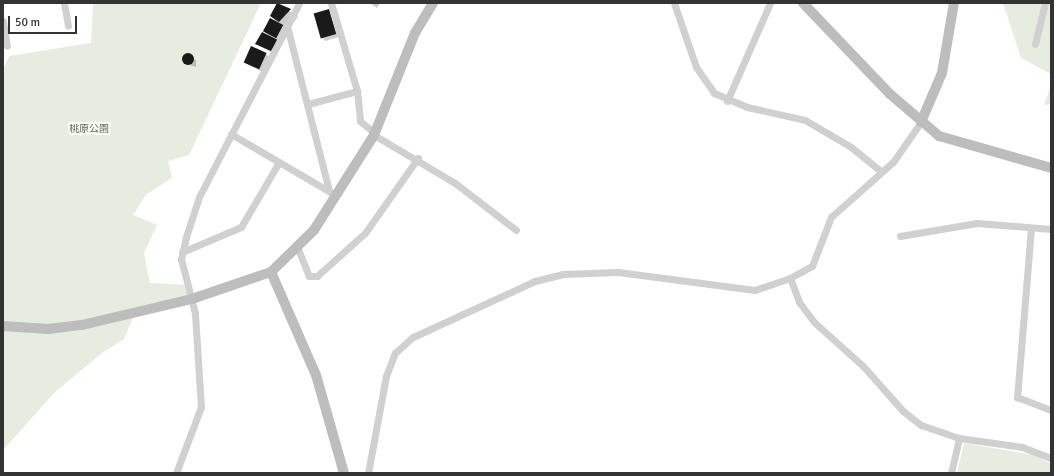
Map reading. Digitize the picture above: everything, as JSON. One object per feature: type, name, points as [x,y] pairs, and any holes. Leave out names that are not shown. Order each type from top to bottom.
[{"type":"street","points":[[64,3],[68,26]]},
{"type":"street","points":[[176,473],[201,408],[192,299],[182,270],[182,252],[199,197],[230,134],[299,3]]},
{"type":"street","points":[[331,3],[357,92],[360,121],[375,134],[418,158],[516,230]]},
{"type":"street","points":[[3,326],[69,327],[192,299],[271,272],[298,248],[333,193],[375,134],[415,33],[433,3]]},
{"type":"street","points":[[674,3],[701,78],[727,101],[805,120],[851,147],[881,171]]},
{"type":"street","points":[[727,101],[770,3]]},
{"type":"street","points":[[803,3],[921,122],[954,143],[1051,168]]},
{"type":"street","points":[[368,473],[380,393],[391,361],[402,345],[425,331],[535,282],[563,274],[618,272],[755,290],[790,278],[812,266],[831,217],[881,171],[893,162],[921,122],[942,73],[954,3]]},
{"type":"street","points":[[1035,44],[1045,3]]},
{"type":"street","points":[[3,22],[7,46]]},
{"type":"street","points":[[287,26],[333,193]]},
{"type":"street","points":[[308,104],[357,92]]},
{"type":"street","points":[[230,134],[333,193]]},
{"type":"street","points":[[298,248],[309,276],[317,276],[365,233],[418,158]]},
{"type":"street","points":[[182,252],[241,227],[279,162]]},
{"type":"street","points":[[900,236],[977,223],[1051,229]]},
{"type":"street","points":[[1031,228],[1017,397],[1051,410]]},
{"type":"street","points":[[271,272],[316,374],[344,473]]},
{"type":"street","points":[[790,278],[799,302],[815,322],[863,366],[903,411],[937,432],[959,438],[1022,447],[1051,458]]},
{"type":"street","points":[[951,473],[959,438]]},
{"type":"green space","name":"桃原公園","points":[[93,3],[261,3],[189,155],[168,161],[172,178],[146,195],[133,215],[157,225],[144,253],[150,283],[187,285],[192,299],[135,313],[124,339],[102,353],[56,391],[3,450],[3,71],[9,56],[91,43]]},
{"type":"green space","points":[[1003,3],[1051,3],[1051,74],[1021,58]]},
{"type":"green space","points":[[1051,85],[1051,104],[1044,105]]},
{"type":"green space","points":[[964,443],[1034,455],[1051,464],[1051,473],[957,473]]},
{"type":"building","points":[[277,3],[291,9],[279,22],[270,16]]},
{"type":"building","points":[[329,9],[336,34],[321,38],[314,13]]},
{"type":"building","points":[[270,18],[283,25],[276,38],[263,31]]},
{"type":"building","points":[[262,32],[278,40],[271,51],[255,44]]},
{"type":"building","points":[[251,46],[267,53],[259,69],[244,62]]},
{"type":"building","points":[[186,53],[190,53],[194,59],[190,65],[186,65],[182,61],[182,57]]}]
